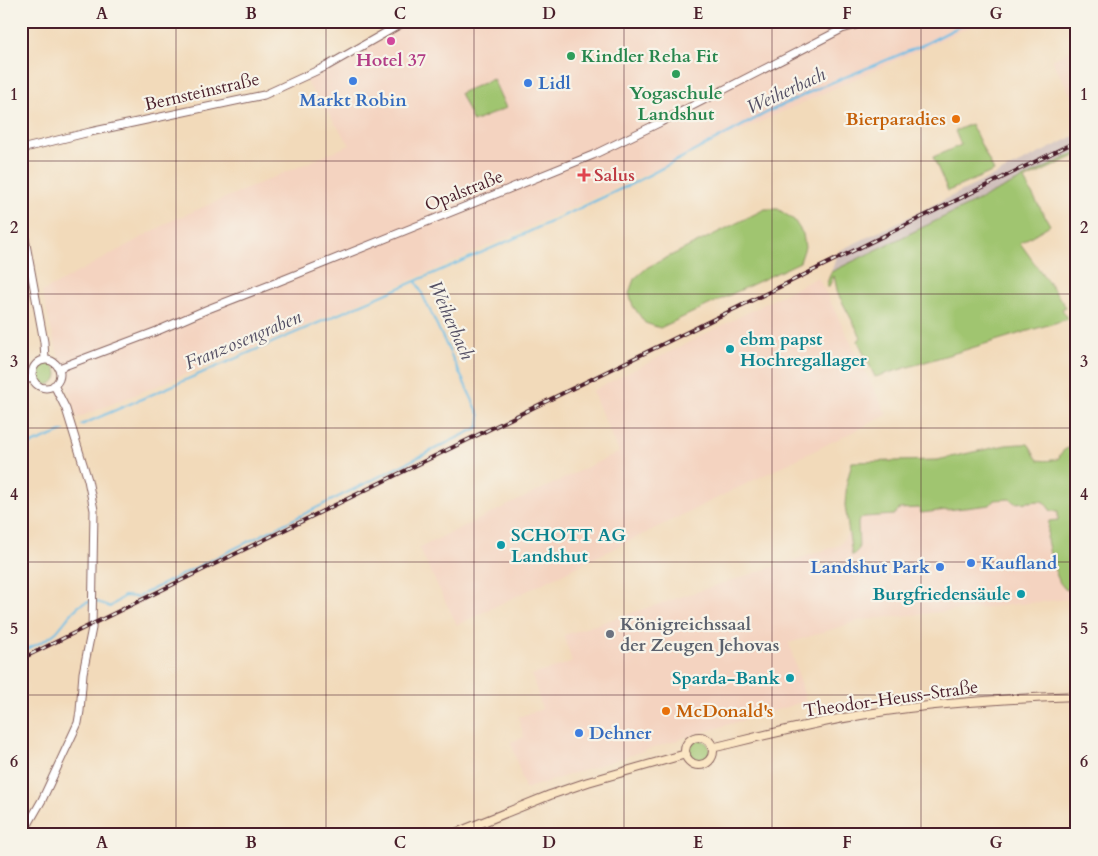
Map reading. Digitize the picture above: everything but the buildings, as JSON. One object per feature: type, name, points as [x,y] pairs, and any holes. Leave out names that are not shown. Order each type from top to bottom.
[{"type":"main road","name":"Theodor-Heuss-Straße","points":[[712,748],[802,726],[861,715],[953,704],[1077,696]]},
{"type":"main road","points":[[695,738],[706,740],[712,748],[710,760],[702,765],[693,764],[688,760],[686,754],[687,745],[695,738]]},
{"type":"main road","points":[[451,835],[550,795],[686,754]]},
{"type":"street","name":"Bernsteinstraße","points":[[21,149],[90,132],[264,95],[326,66],[406,21]]},
{"type":"street","name":"Opalstraße","points":[[59,368],[593,155],[842,29],[871,21]]},
{"type":"street","points":[[21,217],[44,342],[45,360]]},
{"type":"street","points":[[45,360],[55,363],[59,368],[59,380],[50,387],[41,387],[33,377],[32,372],[36,364],[45,360]]},
{"type":"street","points":[[21,382],[33,377]]},
{"type":"street","points":[[22,835],[42,800],[78,723],[83,673],[92,628],[94,510],[88,480],[69,418],[54,385]]},
{"type":"shaded area","points":[[411,21],[983,21],[434,270],[276,338],[77,418],[42,292],[173,220],[350,145],[305,80]]},
{"type":"shaded area","points":[[1077,48],[1077,107],[1052,60]]},
{"type":"shaded area","points":[[1077,135],[1077,152],[831,272],[839,251]]},
{"type":"shaded area","points":[[818,277],[887,415],[457,625],[419,548],[619,452],[592,391]]},
{"type":"shaded area","points":[[1048,497],[1064,508],[1068,599],[861,620],[789,643],[806,701],[525,789],[511,742],[524,737],[518,717],[542,709],[532,675],[572,662],[564,635],[840,545],[862,512]]},
{"type":"green space","points":[[493,79],[506,108],[473,122],[460,93]]},
{"type":"green space","points":[[971,124],[994,171],[948,191],[933,157],[961,145],[955,131]]},
{"type":"green space","points":[[1077,152],[1077,155],[1024,180],[1050,225],[1020,243],[1066,307],[1062,309],[1068,319],[875,377],[858,341],[861,337],[838,294],[834,276],[828,288],[826,286],[831,272]]},
{"type":"green space","points":[[765,209],[778,209],[794,220],[803,234],[805,247],[800,262],[660,328],[645,323],[633,306],[629,293],[634,279],[648,267]]},
{"type":"green space","points":[[46,363],[54,366],[57,374],[54,382],[46,385],[38,382],[35,374],[38,366]]},
{"type":"green space","points":[[1028,444],[1038,460],[1043,461],[1059,458],[1063,451],[1077,446],[1077,594],[1065,589],[1060,583],[1051,559],[1047,540],[1049,521],[1058,520],[1058,511],[1051,511],[1044,502],[1040,501],[1015,503],[1010,499],[994,500],[990,505],[921,513],[919,508],[899,509],[894,515],[864,517],[858,523],[859,549],[852,556],[845,505],[847,482],[852,462],[937,460],[1006,445]]},
{"type":"green space","points":[[699,740],[707,743],[710,751],[707,759],[699,762],[691,759],[688,751],[691,743]]},
{"type":"waterway","name":"Weiherbach","points":[[81,425],[520,236],[636,182],[768,112],[821,87],[923,45],[970,21]]},
{"type":"waterway","name":"Weiherbach","points":[[21,652],[51,636],[83,604],[94,602],[110,607],[124,596],[137,597],[479,427],[480,416],[416,281]]},
{"type":"waterway","name":"Franzosengraben","points":[[21,448],[64,431]]},
{"type":"railway","points":[[21,659],[1077,141]]},
{"type":"place","name":"Hotel 37","points":[[391,41]]},
{"type":"place","name":"Kindler Reha Fit","points":[[571,56]]},
{"type":"place","name":"Yogaschule Landshut","points":[[676,74]]},
{"type":"place","name":"Markt Robin","points":[[353,81]]},
{"type":"place","name":"Lidl","points":[[528,83]]},
{"type":"place","name":"Bierparadies","points":[[956,119]]},
{"type":"place","name":"Salus","points":[[584,175]]},
{"type":"place","name":"ebm papst Hochregallager","points":[[730,349]]},
{"type":"place","name":"SCHOTT AG Landshut","points":[[501,545]]},
{"type":"place","name":"Kaufland","points":[[971,563]]},
{"type":"place","name":"Landshut Park","points":[[940,567]]},
{"type":"place","name":"Burgfriedensäule","points":[[1021,594]]},
{"type":"place","name":"Königreichssaal der Zeugen Jehovas","points":[[610,634]]},
{"type":"place","name":"Sparda-Bank","points":[[790,678]]},
{"type":"place","name":"McDonald's","points":[[666,711]]},
{"type":"place","name":"Dehner","points":[[579,733]]}]
